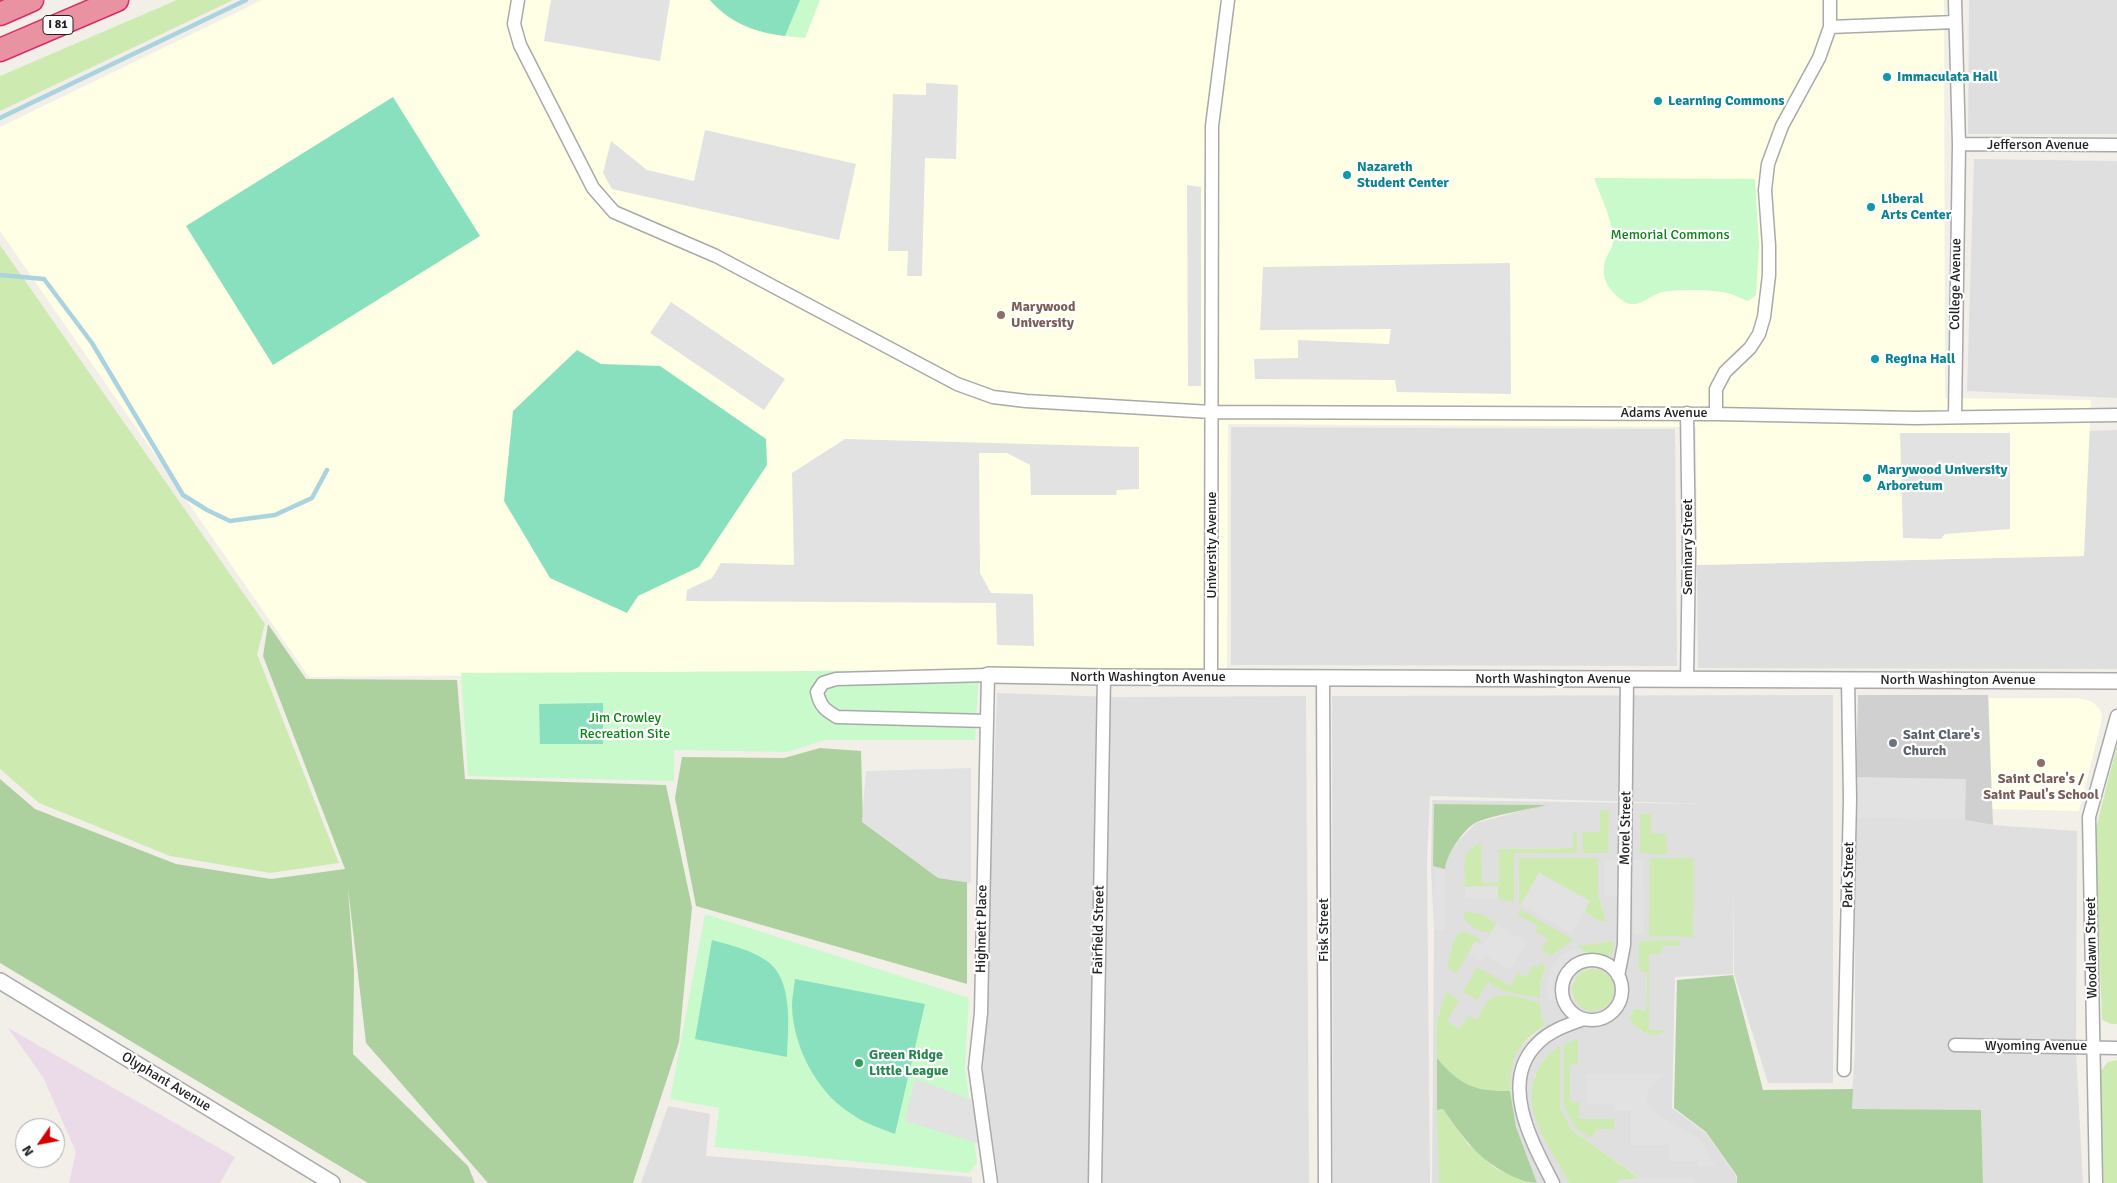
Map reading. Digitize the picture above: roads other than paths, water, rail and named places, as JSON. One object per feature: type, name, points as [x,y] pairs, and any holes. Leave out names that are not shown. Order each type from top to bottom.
[{"type":"highway","name":"I 81","points":[[0,14],[32,0]]},
{"type":"highway","name":"I 81","points":[[0,50],[116,0]]},
{"type":"street","name":"Adams Avenue","points":[[518,0],[514,24],[520,46],[593,188],[614,212],[716,256],[957,384],[993,397],[1075,405],[1211,412],[1687,413],[1955,417],[2117,415]]},
{"type":"street","name":"University Avenue","points":[[1211,678],[1212,126],[1228,0]]},
{"type":"street","points":[[1716,414],[1716,389],[1725,372],[1750,348],[1759,334],[1764,317],[1768,300],[1769,255],[1765,190],[1768,164],[1782,126],[1819,58],[1830,27],[1830,0]]},
{"type":"street","name":"College Avenue","points":[[1954,0],[1959,144],[1955,417]]},
{"type":"street","points":[[1830,27],[1955,22]]},
{"type":"street","name":"Jefferson Avenue","points":[[1959,144],[2117,145]]},
{"type":"street","name":"Seminary Street","points":[[1686,680],[1689,551],[1687,413]]},
{"type":"street","points":[[987,721],[837,717],[827,712],[819,703],[817,692],[823,683],[836,680],[988,675]]},
{"type":"street","name":"North Washington Avenue","points":[[988,675],[1211,678],[2117,681]]},
{"type":"street","name":"Highnett Place","points":[[988,675],[980,1013],[975,1068],[991,1183]]},
{"type":"street","name":"Fairfield Street","points":[[1094,1183],[1104,677]]},
{"type":"street","name":"Fisk Street","points":[[1323,678],[1325,1183]]},
{"type":"street","name":"Morel Street","points":[[1553,1183],[1524,1124],[1520,1102],[1520,1078],[1525,1060],[1537,1043],[1553,1031],[1584,1019],[1597,1020],[1614,1011],[1622,994],[1622,985],[1618,976],[1624,945],[1627,679]]},
{"type":"street","name":"Park Street","points":[[1844,1070],[1850,799],[1848,680]]},
{"type":"street","name":"Woodlawn Street","points":[[2096,1183],[2089,817],[2117,716]]},
{"type":"street","points":[[1584,1019],[1570,1009],[1564,1001],[1562,991],[1564,980],[1569,972],[1577,965],[1586,961],[1595,961],[1604,963],[1612,968],[1618,976]]},
{"type":"street","name":"Olyphant Avenue","points":[[0,981],[332,1183]]},
{"type":"street","name":"Wyoming Avenue","points":[[1955,1045],[2093,1046],[2117,1048]]},
{"type":"waterway","points":[[0,118],[246,0]]},
{"type":"waterway","points":[[0,275],[44,279],[92,343],[183,495],[207,510],[230,521],[275,515],[312,498],[327,470]]},
{"type":"place","name":"Immaculata Hall","points":[[1887,77]]},
{"type":"place","name":"Learning Commons","points":[[1658,101]]},
{"type":"place","name":"Nazareth Student Center","points":[[1347,175]]},
{"type":"place","name":"Liberal Arts Center","points":[[1871,207]]},
{"type":"place","name":"Marywood University","points":[[1001,315]]},
{"type":"place","name":"Regina Hall","points":[[1875,359]]},
{"type":"place","name":"Marywood University Arboretum","points":[[1867,478]]},
{"type":"place","name":"Saint Clare's Church","points":[[1893,743]]},
{"type":"place","name":"Saint Clare's / Saint Paul's School","points":[[2041,763]]},
{"type":"place","name":"Green Ridge Little League","points":[[859,1063]]},
{"type":"park label","name":"Memorial Commons","points":[[1670,235]]},
{"type":"park label","name":"Jim Crowley Recreation Site","points":[[625,726]]}]
